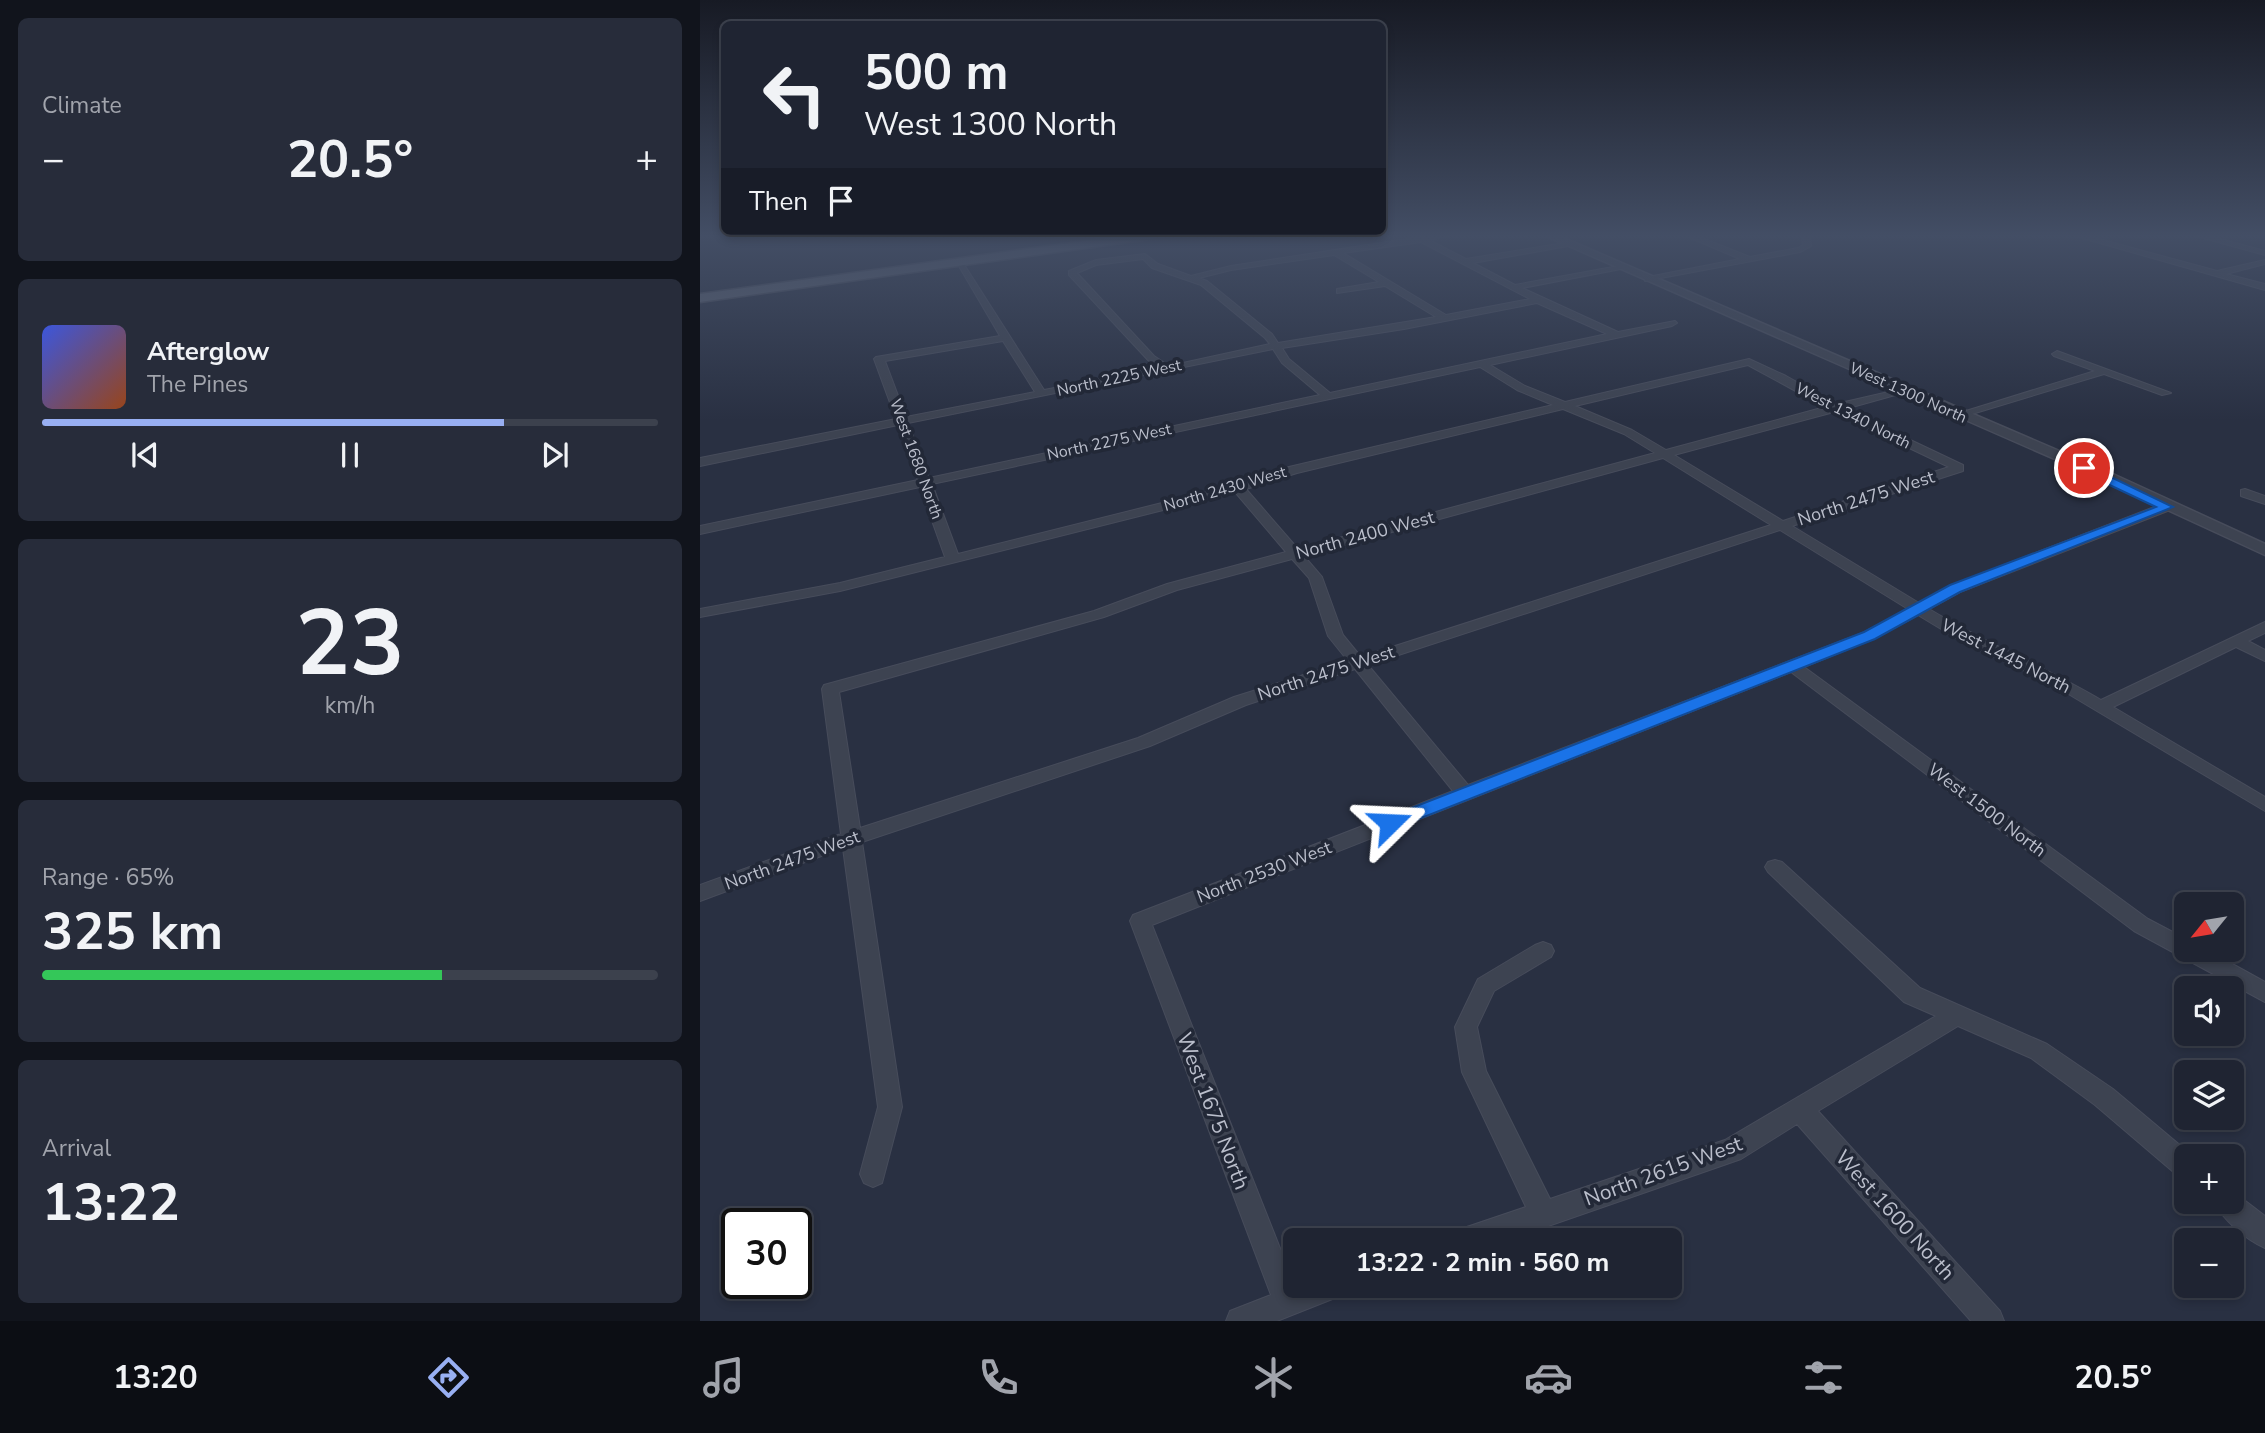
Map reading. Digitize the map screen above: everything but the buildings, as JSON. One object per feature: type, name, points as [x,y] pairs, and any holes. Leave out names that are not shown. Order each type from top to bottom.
[{"type":"street","points":[[981,298],[1041,394]]},
{"type":"street","points":[[1095,298],[1151,358],[1166,368]]},
{"type":"street","points":[[1222,298],[1269,336],[1284,361],[1328,396]]},
{"type":"street","points":[[1410,298],[1444,318]]},
{"type":"street","points":[[1534,298],[1615,334]]},
{"type":"street","name":"West 1300 North","points":[[1691,298],[1958,415],[2110,478],[2166,507],[2265,550]]},
{"type":"street","name":"North 2225 West","points":[[700,463],[752,450],[1277,346],[1538,300]]},
{"type":"street","name":"North 2275 West","points":[[700,530],[1672,323]]},
{"type":"street","name":"West 1680 North","points":[[953,559],[879,359],[1006,338]]},
{"type":"street","points":[[2057,354],[2166,394]]},
{"type":"street","name":"North 2430 West","points":[[700,613],[840,587],[1238,488],[1293,470],[1749,362]]},
{"type":"street","name":"West 1340 North","points":[[1749,362],[1835,408],[1959,468]]},
{"type":"street","points":[[1481,363],[1521,388],[1563,406]]},
{"type":"street","points":[[1958,415],[2105,372]]},
{"type":"street","name":"North 2400 West","points":[[850,838],[830,689],[1099,614],[1172,587],[1902,390]]},
{"type":"street","name":"West 1445 North","points":[[1563,406],[1610,424],[1664,454],[1966,638],[2056,680],[2265,805]]},
{"type":"street","name":"North 2475 West","points":[[700,893],[850,838],[1144,742],[1240,701],[1959,468]]},
{"type":"street","points":[[2265,485],[2245,493],[2265,500]]},
{"type":"street","points":[[1238,488],[1319,584],[1326,615],[1336,636],[1465,794]]},
{"type":"street","name":"North 2530 West","points":[[1140,921],[1870,635],[1955,589],[2166,507]]},
{"type":"street","points":[[2101,706],[2265,627]]},
{"type":"street","points":[[2237,642],[2265,656]]},
{"type":"street","name":"West 1500 North","points":[[1793,666],[2141,925],[2174,943]]},
{"type":"street","points":[[850,838],[890,1107],[873,1174]]},
{"type":"street","points":[[1775,867],[1912,995],[2039,1051],[2105,1097],[2174,1156]]},
{"type":"street","name":"West 1675 North","points":[[1140,921],[1288,1301]]},
{"type":"street","points":[[1543,951],[1486,985],[1466,1027],[1474,1072],[1544,1214]]},
{"type":"street","name":"West 1500 North","points":[[2209,962],[2265,993]]},
{"type":"street","name":"North 2615 West","points":[[1503,1228],[1732,1150],[1958,1014]]},
{"type":"street","name":"West 1600 North","points":[[1800,1110],[1990,1321]]},
{"type":"street","points":[[2242,1214],[2265,1234]]},
{"type":"street","points":[[1240,1321],[1296,1298]]},
{"type":"route","points":[[1390,823],[1870,635],[1955,589],[2166,507],[2110,478],[2084,468]]}]
